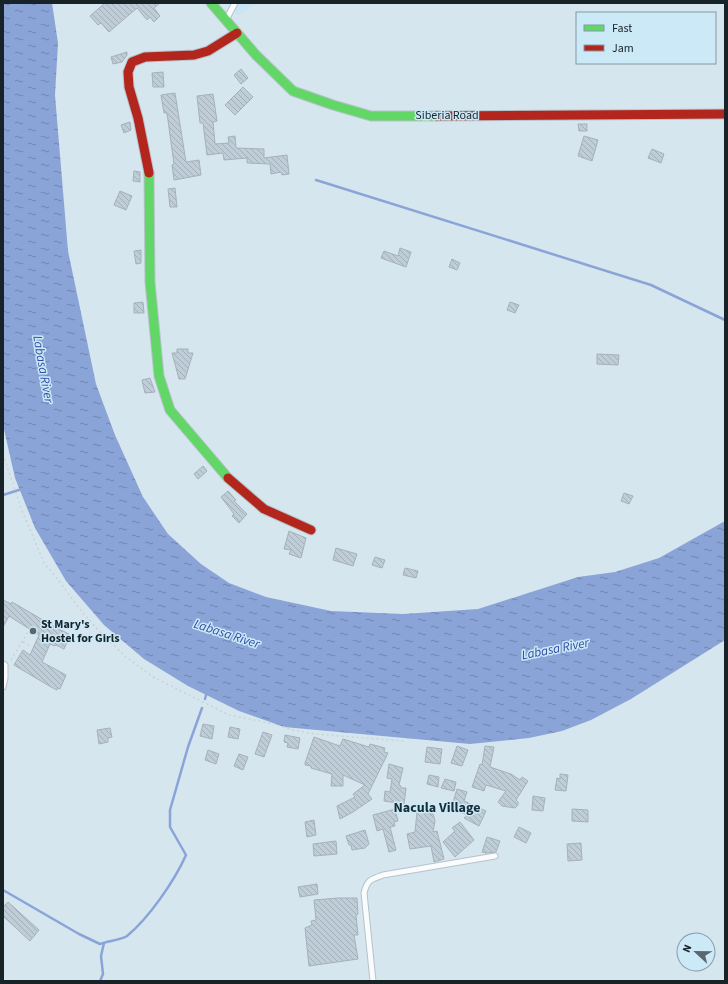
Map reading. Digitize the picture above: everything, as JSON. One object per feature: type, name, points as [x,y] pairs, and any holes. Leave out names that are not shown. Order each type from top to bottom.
[{"type":"street","name":"Siberia Road","points":[[212,3],[256,55],[293,91],[371,116],[725,114]]},
{"type":"street","points":[[237,33],[208,51],[194,55],[145,56],[132,62],[128,72],[129,87],[138,118],[149,172],[150,282],[159,376],[170,410],[227,477],[264,509],[311,530]]},
{"type":"lane","points":[[226,20],[235,3]]},
{"type":"lane","points":[[3,687],[6,678],[4,665]]},
{"type":"lane","points":[[373,981],[364,893],[370,879],[383,874],[495,856]]},
{"type":"path","points":[[3,454],[20,508],[44,563],[98,630],[126,657],[153,677],[228,715],[315,734],[404,741]]},
{"type":"path","points":[[4,665],[9,662],[28,632]]},
{"type":"path","points":[[22,642],[31,647]]},
{"type":"shaded area","points":[[227,3],[256,3],[238,16]]},
{"type":"water","name":"Labasa River","points":[[3,3],[52,3],[58,43],[55,95],[68,251],[96,384],[115,435],[143,497],[168,534],[201,564],[229,583],[266,597],[331,611],[403,614],[478,609],[578,577],[615,572],[659,558],[725,521],[725,640],[631,699],[591,720],[562,731],[529,738],[470,744],[284,727],[239,711],[188,686],[144,659],[104,625],[66,581],[35,528],[15,478],[3,425]]},
{"type":"building","points":[[105,3],[160,3],[154,8],[160,16],[154,22],[150,17],[147,20],[137,8],[109,32],[101,23],[98,25],[90,16]]},
{"type":"building","points":[[127,52],[127,55],[122,62],[113,64],[111,57]]},
{"type":"building","points":[[241,69],[248,78],[241,84],[234,75]]},
{"type":"building","points":[[163,72],[164,87],[153,87],[152,73]]},
{"type":"building","points":[[243,87],[253,97],[235,115],[225,105]]},
{"type":"building","points":[[175,93],[186,162],[199,160],[201,175],[174,180],[172,165],[174,164],[167,113],[164,113],[161,95]]},
{"type":"building","points":[[213,94],[217,121],[213,122],[215,144],[229,143],[228,137],[235,136],[236,148],[264,149],[264,158],[287,155],[289,174],[282,175],[281,172],[271,174],[270,164],[247,163],[247,158],[224,160],[223,153],[207,155],[203,123],[200,123],[197,96]]},
{"type":"building","points":[[130,122],[131,130],[124,133],[121,125]]},
{"type":"building","points":[[578,124],[587,124],[587,131],[579,131]]},
{"type":"building","points":[[584,136],[598,140],[592,161],[578,156]]},
{"type":"building","points":[[652,149],[664,154],[661,163],[648,158]]},
{"type":"building","points":[[134,171],[140,172],[140,182],[133,181]]},
{"type":"building","points":[[175,188],[177,207],[170,207],[168,189]]},
{"type":"building","points":[[120,191],[132,196],[126,210],[114,205]]},
{"type":"building","points":[[400,248],[411,252],[406,267],[381,258],[384,251],[398,256]]},
{"type":"building","points":[[141,250],[141,263],[136,264],[134,251]]},
{"type":"building","points":[[452,259],[460,263],[457,270],[449,267]]},
{"type":"building","points":[[143,302],[144,313],[134,313],[134,303]]},
{"type":"building","points":[[510,302],[519,305],[515,313],[507,310]]},
{"type":"building","points":[[177,349],[188,349],[188,353],[193,353],[185,379],[179,379],[172,353],[177,353]]},
{"type":"building","points":[[597,354],[619,355],[618,365],[597,364]]},
{"type":"building","points":[[150,378],[155,392],[145,393],[142,380]]},
{"type":"building","points":[[203,466],[207,471],[198,479],[194,474]]},
{"type":"building","points":[[228,491],[236,500],[234,501],[247,514],[239,523],[232,516],[234,514],[221,497]]},
{"type":"building","points":[[624,493],[633,496],[629,504],[621,501]]},
{"type":"building","points":[[289,531],[306,538],[301,558],[289,554],[291,550],[284,549]]},
{"type":"building","points":[[336,548],[357,554],[353,566],[333,560]]},
{"type":"building","points":[[375,557],[385,560],[382,568],[372,565]]},
{"type":"building","points":[[405,568],[418,571],[416,578],[403,575]]},
{"type":"building","points":[[3,600],[11,604],[12,602],[69,634],[67,637],[69,638],[64,649],[50,644],[42,662],[66,675],[60,689],[58,688],[57,690],[51,687],[14,665],[23,650],[30,655],[39,635],[9,616],[3,627]]},
{"type":"building","points":[[203,724],[214,726],[212,739],[200,736]]},
{"type":"building","points":[[230,727],[240,729],[238,739],[228,737]]},
{"type":"building","points":[[110,728],[112,737],[108,738],[108,742],[99,744],[97,730]]},
{"type":"building","points":[[263,732],[272,735],[264,757],[255,754]]},
{"type":"building","points":[[285,735],[300,738],[298,749],[287,747],[288,743],[284,742]]},
{"type":"building","points":[[314,737],[340,746],[343,739],[369,747],[370,744],[385,748],[384,752],[388,753],[368,794],[372,799],[340,819],[337,806],[355,797],[353,794],[365,785],[343,775],[343,786],[331,786],[332,774],[305,765]]},
{"type":"building","points":[[457,746],[468,750],[462,766],[451,763]]},
{"type":"building","points":[[485,746],[494,747],[490,767],[511,774],[520,780],[522,777],[528,781],[516,800],[518,805],[515,808],[502,806],[498,802],[506,791],[486,785],[484,791],[472,787],[480,764],[482,765]]},
{"type":"building","points":[[427,747],[442,749],[440,764],[425,762]]},
{"type":"building","points":[[208,750],[219,754],[216,764],[205,760]]},
{"type":"building","points":[[239,754],[248,757],[243,770],[234,766]]},
{"type":"building","points":[[389,764],[403,768],[399,785],[401,788],[406,788],[404,804],[384,801],[385,791],[390,792],[392,779],[387,778]]},
{"type":"building","points":[[560,774],[568,775],[566,791],[555,790],[557,778],[560,779]]},
{"type":"building","points":[[429,775],[439,777],[438,787],[427,784]]},
{"type":"building","points":[[445,779],[456,782],[454,791],[441,788]]},
{"type":"building","points":[[457,789],[467,792],[464,801],[486,811],[479,826],[464,818],[468,815],[451,809]]},
{"type":"building","points":[[533,796],[545,798],[543,811],[532,810]]},
{"type":"building","points":[[395,809],[398,821],[394,822],[395,826],[390,827],[396,850],[389,852],[383,829],[377,831],[373,815]]},
{"type":"building","points":[[572,809],[588,810],[588,822],[572,821]]},
{"type":"building","points":[[417,812],[433,814],[435,821],[433,832],[437,831],[444,859],[434,862],[431,846],[410,849],[407,834],[415,832]]},
{"type":"building","points":[[314,820],[316,835],[307,837],[305,822]]},
{"type":"building","points":[[460,822],[474,840],[455,857],[443,842],[455,831],[452,828]]},
{"type":"building","points":[[519,827],[531,833],[526,843],[514,837]]},
{"type":"building","points":[[365,830],[369,844],[365,848],[352,850],[346,836]]},
{"type":"building","points":[[487,837],[500,841],[496,852],[482,852]]},
{"type":"building","points":[[336,841],[337,854],[314,856],[313,844]]},
{"type":"building","points":[[581,843],[582,860],[568,861],[567,844]]},
{"type":"building","points":[[317,884],[318,894],[300,897],[298,887]]},
{"type":"building","points":[[357,898],[358,914],[356,915],[358,935],[354,935],[358,959],[309,966],[305,928],[312,925],[311,921],[316,920],[314,900]]},
{"type":"building","points":[[8,902],[39,930],[30,941],[3,916],[3,907]]},
{"type":"waterway","points":[[316,180],[651,285],[725,320]]},
{"type":"waterway","points":[[3,495],[22,489]]},
{"type":"waterway","points":[[205,699],[206,695]]},
{"type":"waterway","points":[[3,890],[79,934],[100,944],[127,936],[144,919],[161,898],[186,855],[170,827],[170,810],[188,747],[202,708]]},
{"type":"waterway","points":[[100,981],[103,974],[101,956],[104,943]]},
{"type":"traffic: fast","points":[[211,3],[256,55],[293,91],[371,116],[437,116]]},
{"type":"traffic: fast","points":[[149,173],[150,282],[159,376],[170,410],[228,478]]},
{"type":"traffic: jam","points":[[149,173],[138,118],[129,87],[128,72],[132,62],[145,57],[194,55],[208,51],[237,33]]},
{"type":"traffic: jam","points":[[437,116],[725,114]]},
{"type":"traffic: jam","points":[[228,478],[264,509],[311,530]]},
{"type":"place","name":"St Mary's Hostel for Girls","points":[[33,631]]},
{"type":"district","name":"Nacula Village","points":[[437,807]]}]
